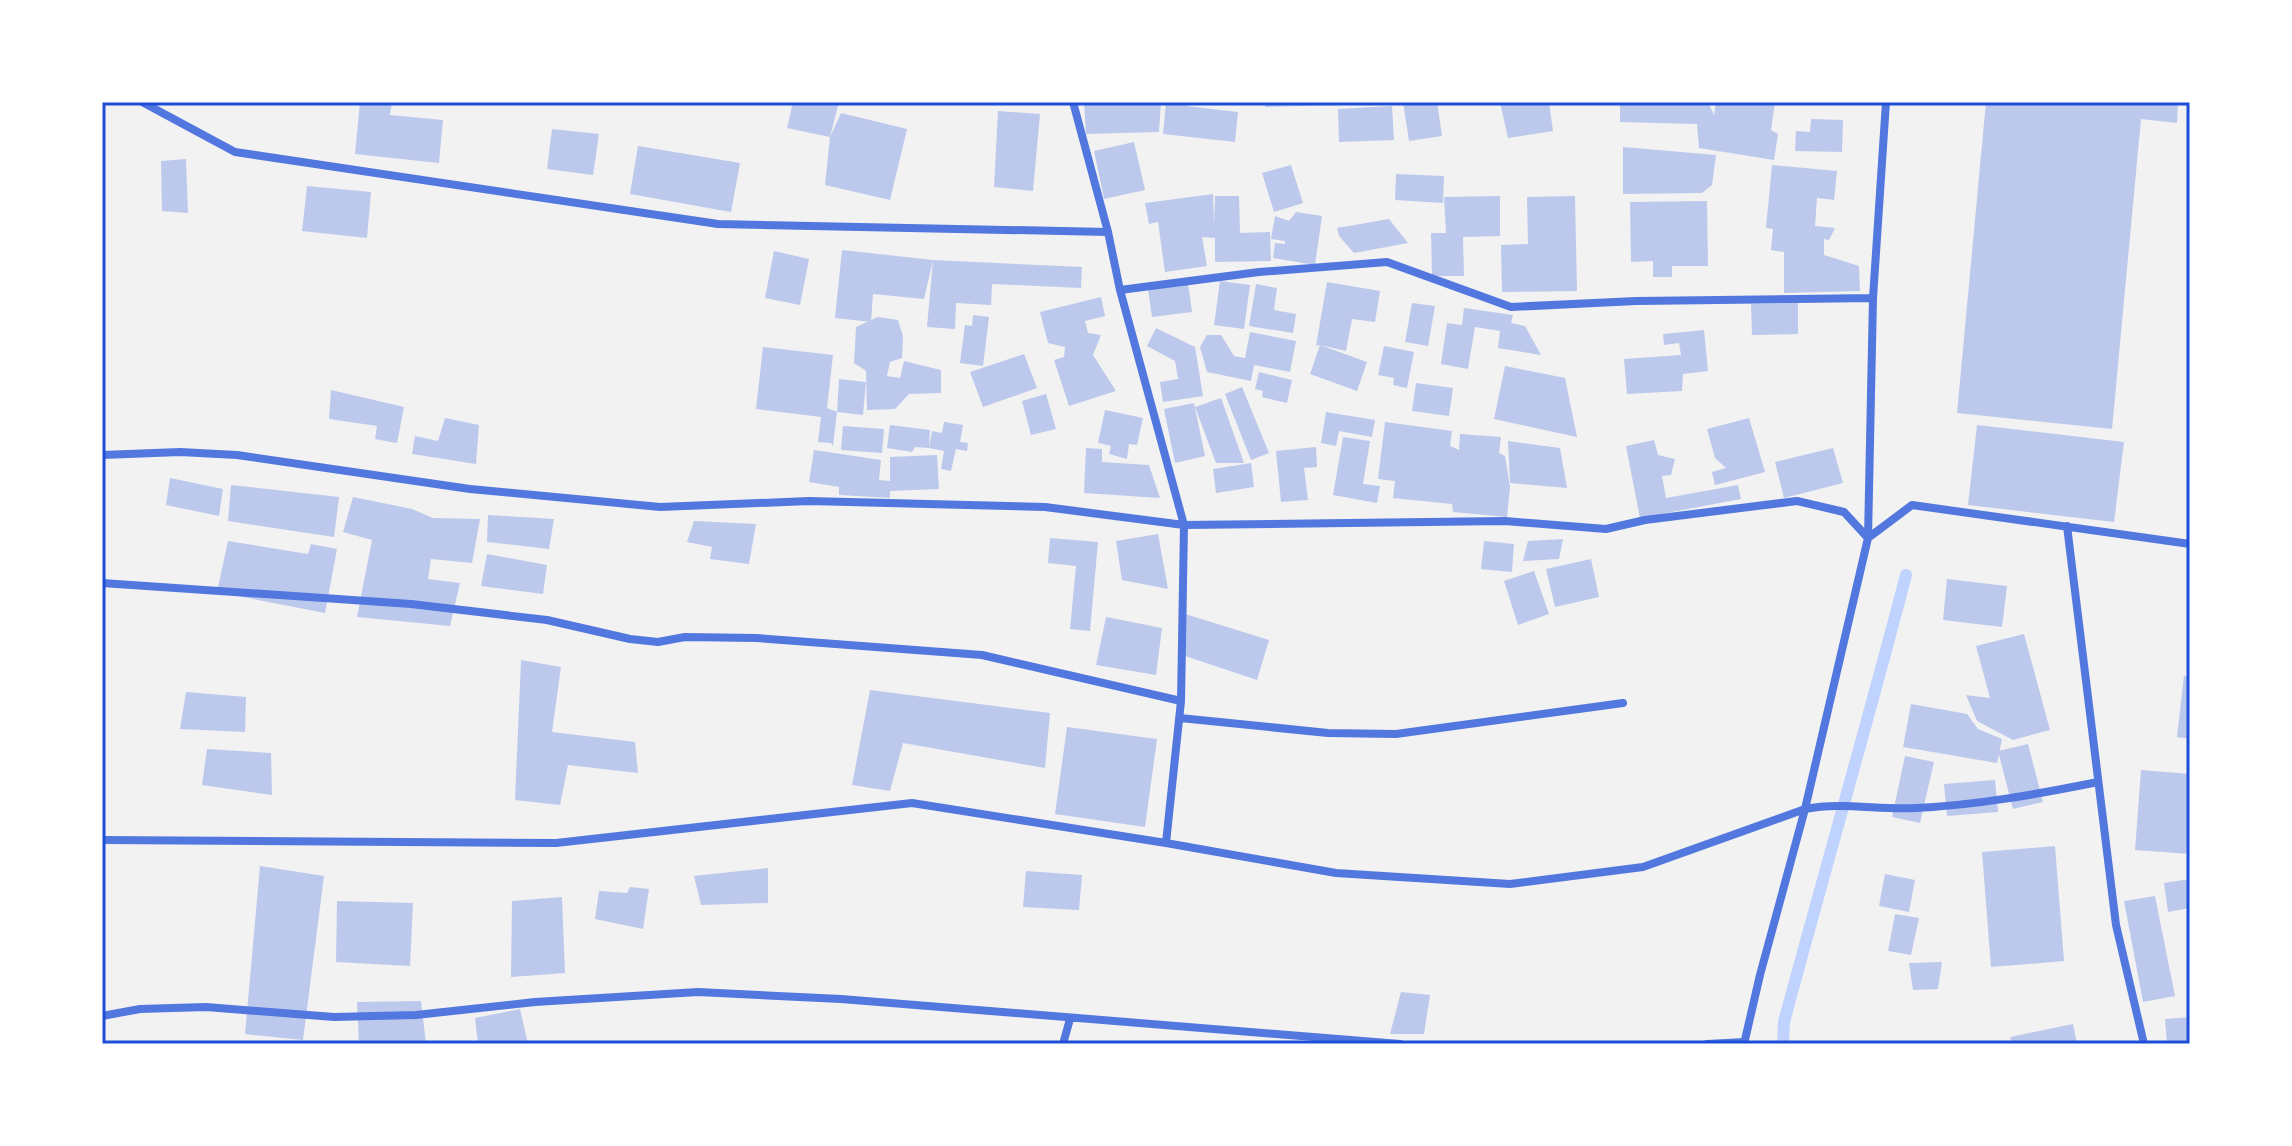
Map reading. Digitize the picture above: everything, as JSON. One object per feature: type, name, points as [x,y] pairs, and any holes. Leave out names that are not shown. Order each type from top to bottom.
[{"type":"street","points":[[142,102],[235,152],[718,224],[1108,232]]},
{"type":"street","points":[[1073,102],[1184,525],[1181,701],[1166,843]]},
{"type":"street","points":[[1707,1044],[1744,1043],[1805,809],[1868,538],[1873,298],[1886,102]]},
{"type":"street","points":[[1120,290],[1259,272],[1387,262],[1511,307],[1636,301],[1873,298]]},
{"type":"street","points":[[102,455],[180,452],[237,455],[470,489],[660,507],[809,501],[1029,507],[1184,525],[1505,521],[1606,529],[1645,520],[1797,501],[1844,512],[1868,538]]},
{"type":"street","points":[[1868,538],[1912,505],[2190,544]]},
{"type":"street","points":[[2067,526],[2116,925],[2144,1044]]},
{"type":"street","points":[[102,583],[411,604],[547,620],[630,639],[658,642],[685,637],[756,638],[982,655],[1181,701]]},
{"type":"street","points":[[1180,718],[1328,733],[1396,734],[1623,703]]},
{"type":"street","points":[[102,840],[556,843],[912,803],[1336,873],[1510,884],[1643,867],[1805,809],[1829,804],[1913,808],[2006,800],[2098,782]]},
{"type":"street","points":[[102,1016],[140,1009],[206,1007],[334,1017],[416,1015],[535,1002],[698,992],[841,999],[1400,1044]]},
{"type":"street","points":[[1063,1044],[1070,1019]]},
{"type":"building","points":[[360,102],[392,102],[390,115],[443,120],[439,163],[355,154]]},
{"type":"building","points":[[793,102],[839,102],[830,137],[787,128]]},
{"type":"building","points":[[1084,102],[1161,102],[1159,132],[1086,134]]},
{"type":"building","points":[[1166,102],[1186,102],[1186,106],[1238,112],[1235,142],[1163,134]]},
{"type":"building","points":[[1265,102],[1342,102],[1342,105],[1265,107]]},
{"type":"building","points":[[1403,102],[1437,102],[1442,136],[1409,141]]},
{"type":"building","points":[[1500,102],[1549,102],[1553,131],[1508,138]]},
{"type":"building","points":[[1620,102],[1708,102],[1714,115],[1716,102],[1775,102],[1771,130],[1778,134],[1774,160],[1699,148],[1697,124],[1620,122]]},
{"type":"building","points":[[1986,102],[2178,102],[2177,123],[2141,119],[2112,429],[1957,413]]},
{"type":"building","points":[[1392,106],[1394,140],[1339,142],[1338,109]]},
{"type":"building","points":[[998,111],[1040,114],[1033,191],[994,187]]},
{"type":"building","points":[[841,113],[907,129],[890,200],[825,185],[830,137]]},
{"type":"building","points":[[1811,119],[1843,120],[1842,152],[1795,151],[1796,131],[1810,132]]},
{"type":"building","points":[[552,129],[599,134],[593,175],[547,169]]},
{"type":"building","points":[[1134,142],[1145,190],[1104,199],[1094,151]]},
{"type":"building","points":[[638,146],[740,163],[731,212],[630,194]]},
{"type":"building","points":[[1623,147],[1716,155],[1712,185],[1702,193],[1623,194]]},
{"type":"building","points":[[186,159],[188,213],[162,211],[161,161]]},
{"type":"building","points":[[1291,165],[1303,203],[1274,212],[1262,173]]},
{"type":"building","points":[[1772,165],[1837,171],[1834,200],[1817,198],[1815,226],[1835,228],[1829,240],[1824,239],[1824,255],[1859,266],[1860,291],[1784,293],[1784,252],[1771,250],[1773,229],[1766,228]]},
{"type":"building","points":[[1396,174],[1444,176],[1443,203],[1395,200]]},
{"type":"building","points":[[307,186],[371,192],[367,238],[302,231]]},
{"type":"building","points":[[1213,194],[1214,224],[1215,196],[1239,196],[1240,233],[1270,232],[1271,261],[1215,262],[1215,238],[1202,237],[1207,266],[1165,272],[1158,222],[1149,224],[1145,203]]},
{"type":"building","points":[[1500,196],[1500,236],[1463,237],[1464,276],[1432,276],[1431,233],[1446,233],[1444,197]]},
{"type":"building","points":[[1575,196],[1577,291],[1502,292],[1501,245],[1528,244],[1527,197]]},
{"type":"building","points":[[1707,201],[1708,266],[1672,266],[1672,277],[1653,277],[1653,261],[1631,262],[1630,202]]},
{"type":"building","points":[[1296,212],[1322,216],[1315,265],[1273,258],[1275,243],[1285,244],[1285,241],[1271,239],[1275,216],[1289,221]]},
{"type":"building","points":[[1389,219],[1408,243],[1354,253],[1339,236],[1337,228]]},
{"type":"building","points":[[842,250],[933,260],[924,299],[873,294],[871,322],[835,318]]},
{"type":"building","points":[[774,251],[809,259],[800,305],[765,298]]},
{"type":"building","points":[[933,260],[1082,267],[1081,288],[992,284],[991,305],[956,303],[955,329],[927,327]]},
{"type":"building","points":[[1220,281],[1250,285],[1244,329],[1214,325]]},
{"type":"building","points":[[1327,282],[1380,291],[1375,322],[1352,319],[1346,351],[1316,346]]},
{"type":"building","points":[[1188,283],[1192,312],[1152,317],[1148,289]]},
{"type":"building","points":[[1256,284],[1277,288],[1274,310],[1296,314],[1293,333],[1249,326]]},
{"type":"building","points":[[1101,297],[1105,316],[1085,321],[1088,333],[1101,335],[1093,355],[1116,391],[1069,406],[1054,360],[1064,357],[1065,347],[1048,343],[1040,312]]},
{"type":"building","points":[[1412,303],[1435,306],[1428,346],[1405,342]]},
{"type":"building","points":[[1798,303],[1798,334],[1752,335],[1751,304]]},
{"type":"building","points":[[1464,308],[1513,315],[1511,323],[1525,326],[1541,355],[1498,348],[1500,331],[1475,327],[1468,369],[1441,364],[1447,323],[1462,325]]},
{"type":"building","points":[[973,315],[989,317],[983,366],[960,363],[965,325],[972,326]]},
{"type":"building","points":[[878,317],[898,320],[903,336],[902,358],[890,362],[887,376],[900,378],[904,361],[941,370],[941,393],[909,394],[895,409],[867,410],[866,371],[854,363],[856,327]]},
{"type":"building","points":[[1156,328],[1195,347],[1203,396],[1163,402],[1160,382],[1178,379],[1175,361],[1147,346]]},
{"type":"building","points":[[1704,330],[1708,371],[1683,374],[1682,391],[1627,394],[1624,359],[1681,355],[1679,343],[1664,345],[1663,334]]},
{"type":"building","points":[[1250,332],[1296,341],[1290,372],[1254,365],[1251,381],[1207,372],[1200,347],[1207,335],[1221,335],[1234,356],[1245,358]]},
{"type":"building","points":[[1320,345],[1367,362],[1357,391],[1310,374]]},
{"type":"building","points":[[1384,346],[1414,352],[1407,388],[1393,385],[1394,378],[1378,375]]},
{"type":"building","points":[[763,347],[833,355],[827,408],[837,412],[833,446],[818,442],[821,417],[756,409]]},
{"type":"building","points":[[1024,354],[1037,388],[983,407],[970,372]]},
{"type":"building","points":[[1505,366],[1565,378],[1577,437],[1494,419]]},
{"type":"building","points":[[1259,372],[1292,380],[1287,403],[1262,397],[1263,391],[1255,389]]},
{"type":"building","points":[[839,379],[866,382],[863,415],[837,412]]},
{"type":"building","points":[[1416,383],[1453,388],[1449,416],[1412,411]]},
{"type":"building","points":[[1242,387],[1269,453],[1251,460],[1225,394]]},
{"type":"building","points":[[331,390],[404,407],[397,443],[375,439],[377,426],[329,419]]},
{"type":"building","points":[[1046,394],[1056,429],[1031,435],[1022,401]]},
{"type":"building","points":[[1221,398],[1244,463],[1216,463],[1195,407]]},
{"type":"building","points":[[1194,403],[1205,456],[1175,463],[1164,409]]},
{"type":"building","points":[[1105,410],[1143,418],[1137,445],[1129,444],[1127,459],[1109,454],[1111,446],[1098,443]]},
{"type":"building","points":[[1326,412],[1375,420],[1372,437],[1339,431],[1336,446],[1321,443]]},
{"type":"building","points":[[445,418],[479,425],[476,464],[412,454],[415,436],[438,441]]},
{"type":"building","points":[[1749,418],[1765,472],[1715,485],[1712,472],[1726,468],[1715,458],[1707,429]]},
{"type":"building","points":[[944,422],[963,425],[960,442],[968,443],[967,451],[956,449],[951,471],[941,469],[944,451],[929,448],[932,431],[942,433]]},
{"type":"building","points":[[1385,422],[1452,431],[1450,446],[1459,450],[1460,434],[1501,437],[1499,453],[1505,456],[1510,487],[1507,517],[1453,512],[1452,504],[1393,498],[1395,481],[1378,479]]},
{"type":"building","points":[[890,425],[930,430],[929,448],[915,447],[912,452],[887,448]]},
{"type":"building","points":[[1977,425],[2124,442],[2114,522],[1968,505]]},
{"type":"building","points":[[843,426],[884,429],[882,453],[841,450]]},
{"type":"building","points":[[1343,437],[1370,441],[1363,484],[1380,486],[1377,503],[1333,495]]},
{"type":"building","points":[[1654,440],[1658,455],[1675,459],[1671,475],[1662,476],[1666,498],[1738,485],[1741,499],[1640,518],[1626,446]]},
{"type":"building","points":[[1508,441],[1560,448],[1567,488],[1510,483]]},
{"type":"building","points":[[1316,447],[1317,467],[1304,468],[1308,500],[1281,502],[1276,451]]},
{"type":"building","points":[[1086,448],[1102,449],[1102,462],[1149,465],[1160,498],[1084,493]]},
{"type":"building","points":[[1833,448],[1843,483],[1784,498],[1775,462]]},
{"type":"building","points":[[814,450],[881,460],[879,480],[890,481],[890,457],[937,455],[939,489],[890,491],[890,498],[839,495],[839,487],[809,482]]},
{"type":"building","points":[[1251,463],[1254,487],[1216,493],[1213,469]]},
{"type":"building","points":[[170,478],[223,489],[219,516],[166,505]]},
{"type":"building","points":[[231,485],[339,497],[334,537],[228,521]]},
{"type":"building","points":[[353,497],[412,509],[433,518],[480,519],[472,563],[431,559],[428,579],[460,583],[450,626],[357,617],[372,540],[343,532]]},
{"type":"building","points":[[488,515],[554,519],[549,549],[487,542]]},
{"type":"building","points":[[694,521],[756,524],[749,564],[710,559],[712,547],[687,542]]},
{"type":"building","points":[[1158,534],[1168,589],[1122,580],[1116,541]]},
{"type":"building","points":[[1050,538],[1098,542],[1090,631],[1070,629],[1076,566],[1048,563]]},
{"type":"building","points":[[1563,539],[1559,559],[1523,561],[1528,541]]},
{"type":"building","points":[[228,541],[308,554],[311,544],[337,549],[325,613],[217,592]]},
{"type":"building","points":[[1484,541],[1514,544],[1512,572],[1481,569]]},
{"type":"building","points":[[487,554],[547,565],[543,594],[481,586]]},
{"type":"building","points":[[1591,559],[1599,597],[1555,607],[1546,569]]},
{"type":"building","points":[[1534,571],[1549,614],[1518,625],[1504,581]]},
{"type":"building","points":[[1947,579],[2007,586],[2002,627],[1943,620]]},
{"type":"building","points":[[1182,613],[1269,640],[1257,680],[1182,655]]},
{"type":"building","points":[[1106,617],[1162,628],[1156,675],[1096,665]]},
{"type":"building","points":[[2024,634],[2050,730],[2013,740],[1977,721],[1966,695],[1990,698],[1976,646]]},
{"type":"building","points":[[521,660],[561,667],[552,732],[635,742],[638,773],[568,765],[560,805],[515,800]]},
{"type":"building","points":[[2184,676],[2190,677],[2190,739],[2177,737]]},
{"type":"building","points":[[870,690],[1050,713],[1045,768],[903,743],[890,791],[852,785]]},
{"type":"building","points":[[186,692],[246,697],[245,732],[180,729]]},
{"type":"building","points":[[1911,704],[1967,714],[1978,729],[2002,739],[1997,763],[1903,747]]},
{"type":"building","points":[[1067,727],[1157,739],[1145,827],[1055,814]]},
{"type":"building","points":[[2028,744],[2043,802],[2013,809],[1998,751]]},
{"type":"building","points":[[207,749],[271,753],[272,795],[202,785]]},
{"type":"building","points":[[1905,756],[1934,762],[1920,823],[1892,817]]},
{"type":"building","points":[[2141,770],[2190,774],[2190,854],[2135,850]]},
{"type":"building","points":[[1995,780],[1998,812],[1947,816],[1944,784]]},
{"type":"building","points":[[2055,846],[2064,961],[1991,967],[1982,852]]},
{"type":"building","points":[[260,866],[324,876],[303,1040],[245,1034]]},
{"type":"building","points":[[768,868],[768,903],[701,905],[694,876]]},
{"type":"building","points":[[1026,871],[1082,875],[1079,910],[1023,907]]},
{"type":"building","points":[[1885,874],[1915,880],[1909,912],[1879,906]]},
{"type":"building","points":[[2190,879],[2190,908],[2168,912],[2164,883]]},
{"type":"building","points":[[630,887],[649,889],[643,929],[595,919],[599,891],[627,893]]},
{"type":"building","points":[[2155,896],[2175,996],[2143,1002],[2124,901]]},
{"type":"building","points":[[562,897],[565,973],[511,977],[512,901]]},
{"type":"building","points":[[337,901],[413,903],[410,966],[336,962]]},
{"type":"building","points":[[1895,914],[1919,918],[1911,955],[1888,951]]},
{"type":"building","points":[[1942,962],[1938,989],[1913,990],[1909,963]]},
{"type":"building","points":[[1401,992],[1430,995],[1424,1034],[1390,1034]]},
{"type":"building","points":[[421,1001],[426,1043],[359,1044],[357,1002]]},
{"type":"building","points":[[520,1009],[528,1044],[478,1044],[475,1018]]},
{"type":"building","points":[[2190,1017],[2190,1044],[2167,1044],[2165,1019]]},
{"type":"building","points":[[2073,1024],[2077,1044],[2012,1044],[2010,1037]]},
{"type":"waterway","points":[[1783,1044],[1784,1022],[1906,575]]}]
